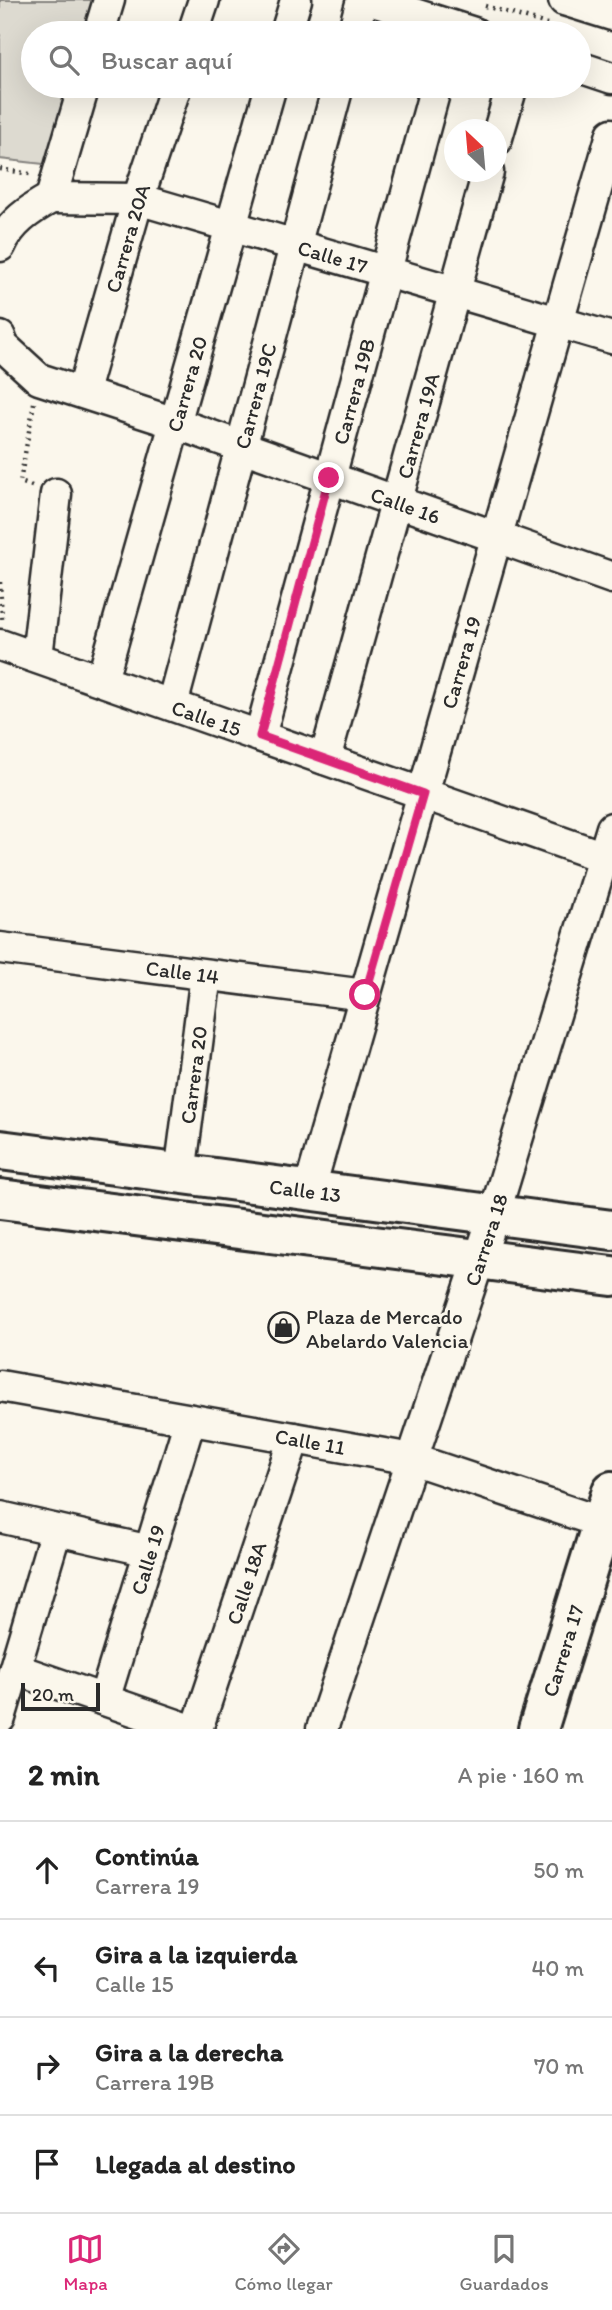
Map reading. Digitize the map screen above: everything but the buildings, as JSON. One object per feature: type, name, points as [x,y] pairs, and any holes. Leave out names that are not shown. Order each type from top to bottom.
[{"type":"street","points":[[103,21],[109,0]]},
{"type":"street","points":[[197,21],[204,0]]},
{"type":"street","points":[[290,21],[296,0]]},
{"type":"street","points":[[356,21],[362,0]]},
{"type":"street","points":[[370,0],[430,21]]},
{"type":"street","points":[[561,14],[612,15]]},
{"type":"street","points":[[591,71],[612,78]]},
{"type":"street","points":[[0,246],[25,213],[51,198],[80,98]]},
{"type":"street","name":"Carrera 20A","points":[[83,391],[138,199],[172,98]]},
{"type":"street","name":"Carrera 20","points":[[102,680],[229,224],[267,98]]},
{"type":"street","name":"Carrera 19C","points":[[172,705],[293,243],[335,98]]},
{"type":"street","name":"Carrera 19B","points":[[260,736],[433,98]]},
{"type":"street","points":[[502,119],[509,98]]},
{"type":"street","name":"Carrera 19","points":[[309,1191],[612,134]]},
{"type":"street","name":"Carrera 19A","points":[[325,759],[485,182]]},
{"type":"street","name":"Calle 17","points":[[51,198],[138,199],[612,338]]},
{"type":"street","points":[[0,337],[4,346],[39,379]]},
{"type":"street","name":"Calle 16","points":[[39,379],[83,391],[241,446],[612,579]]},
{"type":"street","points":[[37,657],[56,494]]},
{"type":"street","name":"Calle 15","points":[[1,645],[607,858]]},
{"type":"street","name":"Carrera 18","points":[[322,1729],[480,1259],[607,858],[612,828]]},
{"type":"street","name":"Calle 14","points":[[0,948],[365,995]]},
{"type":"street","name":"Carrera 20","points":[[180,1174],[206,975]]},
{"type":"street","name":"Calle 13","points":[[0,1150],[612,1230]]},
{"type":"street","points":[[0,1199],[612,1276]]},
{"type":"street","name":"Calle 11","points":[[0,1386],[412,1459],[609,1513]]},
{"type":"street","name":"Calle 19","points":[[104,1700],[190,1420]]},
{"type":"street","name":"Calle 18A","points":[[197,1729],[294,1438]]},
{"type":"street","name":"Carrera 17","points":[[538,1729],[609,1513]]},
{"type":"street","points":[[0,1517],[150,1551]]},
{"type":"street","points":[[0,1718],[56,1530]]},
{"type":"street","points":[[15,1669],[188,1729]]},
{"type":"path","points":[[479,4],[561,14]]},
{"type":"path","points":[[39,379],[20,482],[56,494]]},
{"type":"path","points":[[0,582],[1,645]]},
{"type":"shaded area","points":[[0,0],[101,0],[95,21],[21,21],[21,98],[72,98],[52,165],[0,159]]},
{"type":"place","name":"Plaza de Mercado Abelardo Valencia","points":[[283,1328]]},
{"type":"route","points":[[329,478],[260,736],[423,794],[365,995]]}]
